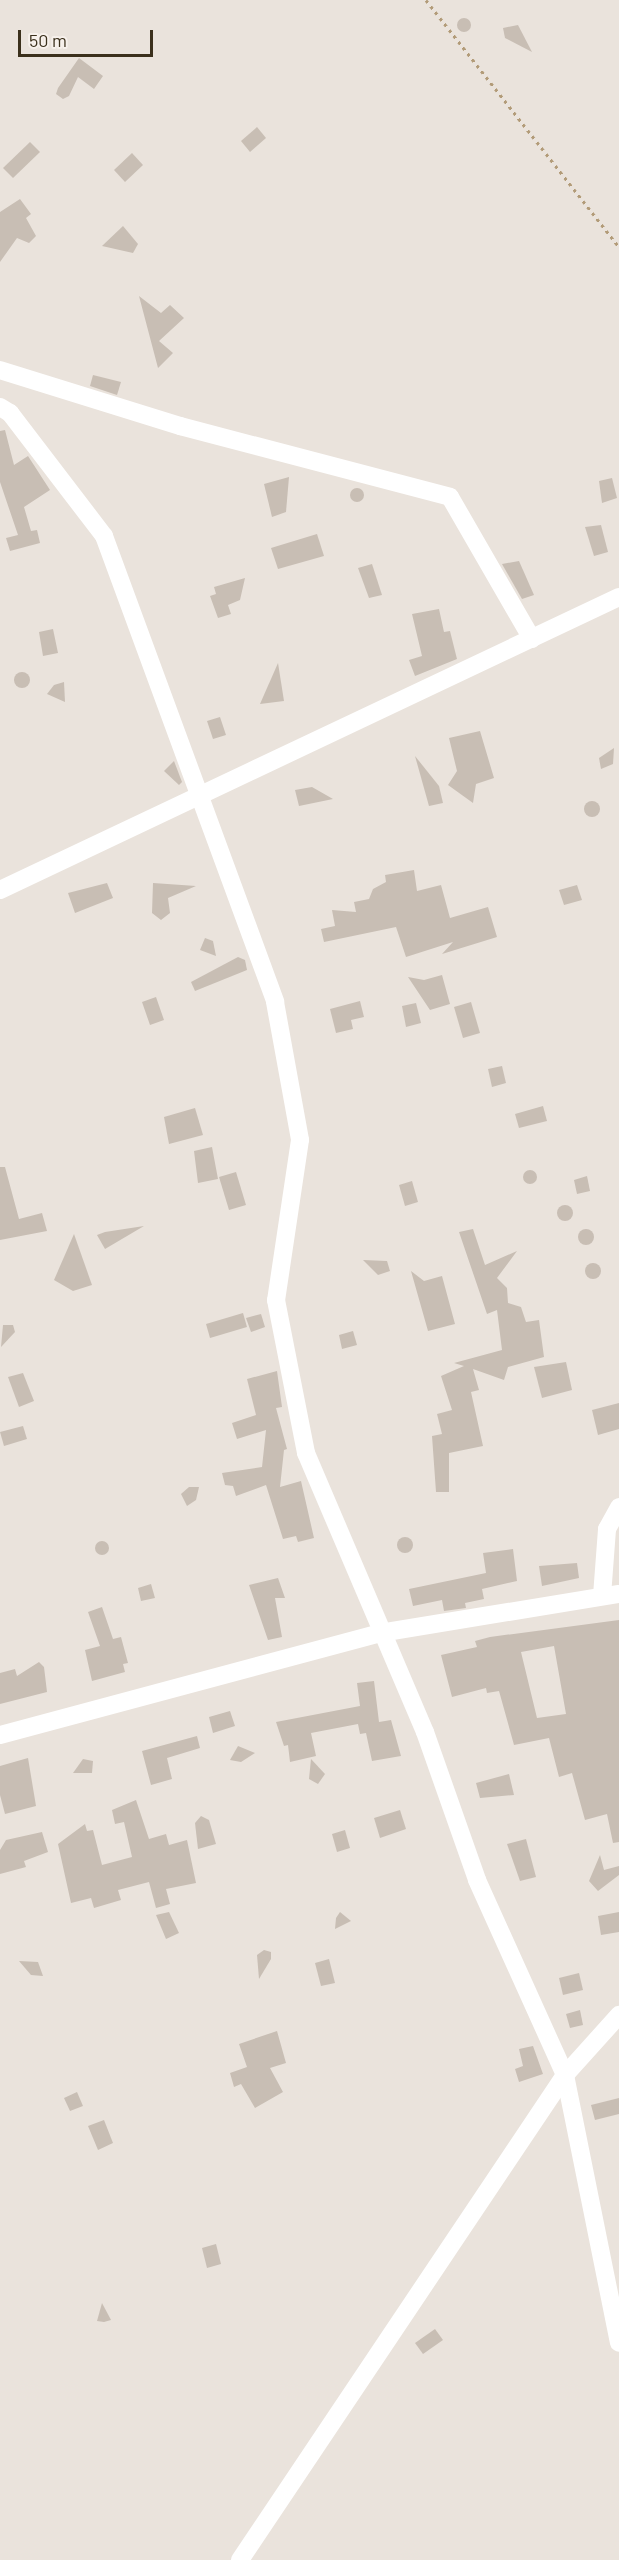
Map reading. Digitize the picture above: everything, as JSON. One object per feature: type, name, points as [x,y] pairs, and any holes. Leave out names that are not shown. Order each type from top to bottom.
[{"type":"street","points":[[0,370],[180,426],[450,498],[532,639]]},
{"type":"street","points":[[0,407],[10,413],[104,536],[203,797],[275,1002],[300,1140],[276,1300],[306,1453],[380,1633],[425,1732],[477,1880],[565,2075],[619,2343]]},
{"type":"street","points":[[0,890],[203,797],[619,597]]},
{"type":"street","points":[[0,1735],[380,1633],[611,1595],[607,1529],[619,1506]]},
{"type":"street","points":[[240,2560],[565,2075],[619,2015]]},
{"type":"path","points":[[426,0],[619,247]]},
{"type":"building","points":[[461,18],[467,18],[471,25],[467,32],[461,32],[457,28],[457,22]]},
{"type":"building","points":[[518,25],[532,52],[505,38],[503,28]]},
{"type":"building","points":[[79,58],[103,76],[94,89],[78,77],[69,96],[63,99],[56,94],[58,88]]},
{"type":"building","points":[[257,127],[266,138],[250,152],[241,141]]},
{"type":"building","points":[[30,142],[40,152],[13,178],[3,168]]},
{"type":"building","points":[[132,153],[143,165],[125,182],[114,170]]},
{"type":"building","points":[[20,199],[31,214],[26,218],[36,236],[29,243],[17,238],[0,262],[0,212]]},
{"type":"building","points":[[123,226],[138,244],[133,253],[102,246]]},
{"type":"building","points":[[139,296],[161,313],[170,305],[184,318],[159,341],[173,353],[158,368]]},
{"type":"building","points":[[93,375],[121,382],[117,395],[90,386]]},
{"type":"building","points":[[5,430],[14,465],[28,456],[50,490],[24,507],[31,531],[37,530],[40,543],[10,551],[6,538],[18,535],[0,482],[0,431]]},
{"type":"building","points":[[289,477],[286,512],[272,517],[264,484]]},
{"type":"building","points":[[612,478],[617,498],[602,503],[599,481]]},
{"type":"building","points":[[354,488],[360,488],[364,495],[360,502],[354,502],[350,498],[350,492]]},
{"type":"building","points":[[601,525],[608,552],[594,556],[585,527]]},
{"type":"building","points":[[317,534],[324,556],[278,569],[271,548]]},
{"type":"building","points":[[519,561],[534,595],[522,599],[502,564]]},
{"type":"building","points":[[372,564],[382,595],[369,598],[358,568]]},
{"type":"building","points":[[245,578],[240,600],[228,605],[231,614],[218,618],[210,596],[216,594],[214,587]]},
{"type":"building","points":[[439,609],[444,632],[450,631],[457,659],[415,676],[409,660],[422,656],[412,614]]},
{"type":"building","points":[[53,629],[58,653],[43,656],[39,632]]},
{"type":"building","points":[[278,663],[284,701],[260,704]]},
{"type":"building","points":[[22,672],[28,674],[30,680],[28,686],[22,688],[16,686],[14,680],[16,674]]},
{"type":"building","points":[[64,682],[65,702],[47,694],[54,685]]},
{"type":"building","points":[[220,717],[226,735],[213,739],[207,721]]},
{"type":"building","points":[[480,731],[494,778],[476,784],[473,803],[448,785],[457,771],[449,738]]},
{"type":"building","points":[[614,748],[613,764],[601,769],[599,758]]},
{"type":"building","points":[[415,756],[439,786],[443,803],[429,806]]},
{"type":"building","points":[[174,761],[182,782],[179,785],[164,771]]},
{"type":"building","points":[[312,787],[333,799],[299,806],[295,790]]},
{"type":"building","points":[[592,801],[600,809],[592,817],[584,809]]},
{"type":"building","points":[[414,870],[417,891],[441,885],[450,918],[488,907],[497,937],[442,954],[453,942],[406,957],[396,927],[324,942],[321,929],[335,926],[332,910],[356,912],[354,902],[369,899],[373,889],[386,882],[385,875]]},
{"type":"building","points":[[107,883],[113,898],[75,913],[68,893]]},
{"type":"building","points":[[153,883],[196,886],[168,898],[170,913],[161,920],[152,913]]},
{"type":"building","points":[[577,885],[582,900],[564,905],[559,890]]},
{"type":"building","points":[[205,938],[213,941],[216,956],[200,950]]},
{"type":"building","points":[[238,957],[245,960],[247,970],[195,991],[191,982]]},
{"type":"building","points":[[442,975],[450,1004],[430,1010],[408,977],[424,980]]},
{"type":"building","points":[[156,997],[164,1020],[150,1025],[142,1002]]},
{"type":"building","points":[[360,1001],[364,1017],[351,1020],[353,1029],[336,1033],[330,1009]]},
{"type":"building","points":[[471,1002],[480,1033],[463,1038],[454,1007]]},
{"type":"building","points":[[416,1003],[421,1023],[406,1027],[402,1006]]},
{"type":"building","points":[[502,1066],[506,1083],[492,1087],[488,1069]]},
{"type":"building","points":[[543,1106],[547,1121],[519,1128],[515,1114]]},
{"type":"building","points":[[195,1108],[203,1135],[169,1144],[164,1117]]},
{"type":"building","points":[[212,1147],[218,1179],[198,1183],[194,1151]]},
{"type":"building","points":[[0,1167],[5,1167],[19,1219],[42,1213],[47,1231],[0,1240]]},
{"type":"building","points":[[527,1170],[533,1170],[537,1177],[533,1184],[527,1184],[523,1180],[523,1174]]},
{"type":"building","points":[[236,1172],[246,1205],[229,1210],[219,1177]]},
{"type":"building","points":[[587,1176],[590,1191],[577,1194],[574,1180]]},
{"type":"building","points":[[412,1181],[418,1202],[405,1206],[399,1185]]},
{"type":"building","points":[[565,1205],[573,1213],[565,1221],[557,1213]]},
{"type":"building","points":[[144,1226],[105,1249],[97,1235],[105,1232]]},
{"type":"building","points":[[473,1229],[485,1265],[517,1251],[497,1278],[507,1288],[508,1303],[521,1307],[526,1322],[539,1320],[544,1357],[508,1367],[504,1380],[473,1369],[479,1390],[471,1392],[483,1446],[449,1453],[449,1492],[436,1492],[432,1436],[442,1434],[437,1414],[452,1410],[441,1376],[464,1366],[454,1363],[502,1350],[497,1310],[487,1314],[459,1232]]},
{"type":"building","points":[[583,1229],[589,1229],[594,1237],[592,1243],[583,1245],[578,1240],[578,1234]]},
{"type":"building","points":[[74,1234],[92,1285],[73,1291],[54,1280]]},
{"type":"building","points":[[363,1260],[387,1261],[390,1271],[378,1275]]},
{"type":"building","points":[[593,1263],[601,1271],[593,1279],[585,1271]]},
{"type":"building","points":[[411,1271],[424,1281],[442,1276],[455,1324],[428,1331]]},
{"type":"building","points":[[243,1313],[247,1327],[210,1338],[206,1324]]},
{"type":"building","points":[[261,1314],[265,1327],[251,1332],[246,1318]]},
{"type":"building","points":[[3,1325],[13,1325],[15,1332],[1,1347]]},
{"type":"building","points":[[353,1331],[357,1345],[342,1349],[339,1335]]},
{"type":"building","points":[[566,1362],[572,1390],[542,1398],[534,1367]]},
{"type":"building","points":[[277,1371],[282,1407],[276,1408],[287,1449],[284,1450],[280,1487],[301,1481],[314,1538],[298,1542],[296,1536],[283,1539],[266,1485],[236,1496],[233,1486],[225,1485],[222,1473],[262,1467],[266,1430],[237,1439],[232,1423],[256,1415],[247,1379]]},
{"type":"building","points":[[23,1373],[34,1401],[19,1407],[8,1377]]},
{"type":"building","points":[[619,1403],[619,1429],[598,1435],[592,1410]]},
{"type":"building","points":[[23,1426],[27,1439],[4,1446],[0,1432]]},
{"type":"building","points":[[189,1487],[199,1487],[196,1500],[187,1506],[181,1494]]},
{"type":"building","points":[[405,1537],[413,1545],[405,1553],[397,1545]]},
{"type":"building","points":[[99,1541],[105,1541],[109,1548],[105,1555],[99,1555],[95,1551],[95,1545]]},
{"type":"building","points":[[513,1549],[517,1581],[482,1589],[484,1599],[465,1603],[466,1608],[444,1611],[442,1600],[413,1606],[409,1589],[486,1573],[483,1553]]},
{"type":"building","points":[[577,1563],[579,1578],[542,1586],[539,1566]]},
{"type":"building","points":[[278,1578],[285,1598],[275,1598],[282,1637],[268,1640],[249,1585]]},
{"type":"building","points":[[151,1584],[155,1598],[141,1601],[138,1588]]},
{"type":"building","points":[[102,1607],[113,1639],[121,1637],[128,1663],[123,1664],[125,1672],[92,1681],[85,1650],[100,1646],[88,1612]]},
{"type":"building","points":[[619,1620],[619,1842],[613,1843],[607,1814],[585,1820],[572,1773],[559,1777],[549,1738],[514,1745],[499,1691],[487,1693],[486,1688],[452,1697],[441,1655],[477,1647],[475,1641]],"holes":[[[554,1646],[566,1714],[537,1718],[521,1652]]]},
{"type":"building","points":[[39,1662],[44,1667],[47,1692],[0,1704],[0,1673],[15,1669],[17,1676]]},
{"type":"building","points":[[374,1681],[379,1722],[391,1720],[401,1756],[372,1761],[366,1733],[360,1734],[358,1724],[311,1733],[316,1756],[290,1762],[288,1745],[284,1746],[276,1722],[360,1706],[357,1683]]},
{"type":"building","points":[[230,1711],[235,1726],[213,1733],[209,1717]]},
{"type":"building","points":[[197,1736],[200,1748],[167,1758],[172,1779],[151,1785],[142,1751]]},
{"type":"building","points":[[238,1746],[255,1753],[241,1762],[230,1760]]},
{"type":"building","points":[[28,1758],[36,1806],[5,1814],[0,1795],[0,1766]]},
{"type":"building","points":[[83,1759],[93,1761],[92,1773],[73,1773]]},
{"type":"building","points":[[311,1759],[325,1774],[318,1784],[309,1779]]},
{"type":"building","points":[[509,1774],[514,1795],[480,1798],[476,1783]]},
{"type":"building","points":[[136,1800],[149,1839],[166,1834],[169,1845],[187,1840],[196,1883],[166,1889],[170,1904],[156,1908],[149,1882],[118,1890],[121,1900],[94,1908],[91,1898],[71,1903],[58,1844],[85,1824],[87,1831],[93,1830],[102,1865],[132,1857],[124,1822],[115,1824],[112,1810]]},
{"type":"building","points":[[400,1810],[406,1829],[380,1838],[374,1818]]},
{"type":"building","points":[[201,1816],[209,1820],[216,1844],[198,1849],[195,1823]]},
{"type":"building","points":[[345,1830],[350,1848],[337,1852],[332,1834]]},
{"type":"building","points":[[42,1832],[48,1852],[24,1861],[26,1867],[0,1874],[0,1850],[6,1840]]},
{"type":"building","points":[[526,1839],[536,1877],[520,1881],[507,1844]]},
{"type":"building","points":[[600,1855],[604,1870],[619,1866],[619,1875],[598,1891],[589,1881]]},
{"type":"building","points":[[169,1912],[179,1933],[166,1939],[156,1915]]},
{"type":"building","points":[[340,1912],[351,1921],[335,1929],[336,1918]]},
{"type":"building","points":[[619,1912],[619,1932],[601,1935],[598,1916]]},
{"type":"building","points":[[264,1950],[271,1952],[271,1959],[259,1979],[257,1955]]},
{"type":"building","points":[[329,1959],[335,1983],[321,1986],[315,1963]]},
{"type":"building","points":[[19,1961],[38,1962],[43,1976],[31,1975]]},
{"type":"building","points":[[579,1973],[583,1990],[563,1995],[559,1978]]},
{"type":"building","points":[[580,2010],[583,2025],[570,2028],[566,2014]]},
{"type":"building","points":[[277,2031],[286,2063],[270,2068],[283,2092],[255,2108],[241,2084],[234,2087],[230,2073],[247,2067],[239,2044]]},
{"type":"building","points":[[533,2046],[543,2074],[519,2082],[515,2069],[523,2066],[519,2049]]},
{"type":"building","points":[[77,2092],[83,2106],[70,2111],[64,2098]]},
{"type":"building","points":[[619,2098],[619,2114],[595,2120],[591,2105]]},
{"type":"building","points":[[104,2120],[113,2143],[98,2150],[88,2126]]},
{"type":"building","points":[[216,2244],[221,2264],[207,2268],[202,2248]]},
{"type":"building","points":[[102,2303],[111,2320],[97,2321]]},
{"type":"building","points":[[435,2329],[443,2340],[423,2354],[415,2343]]}]
